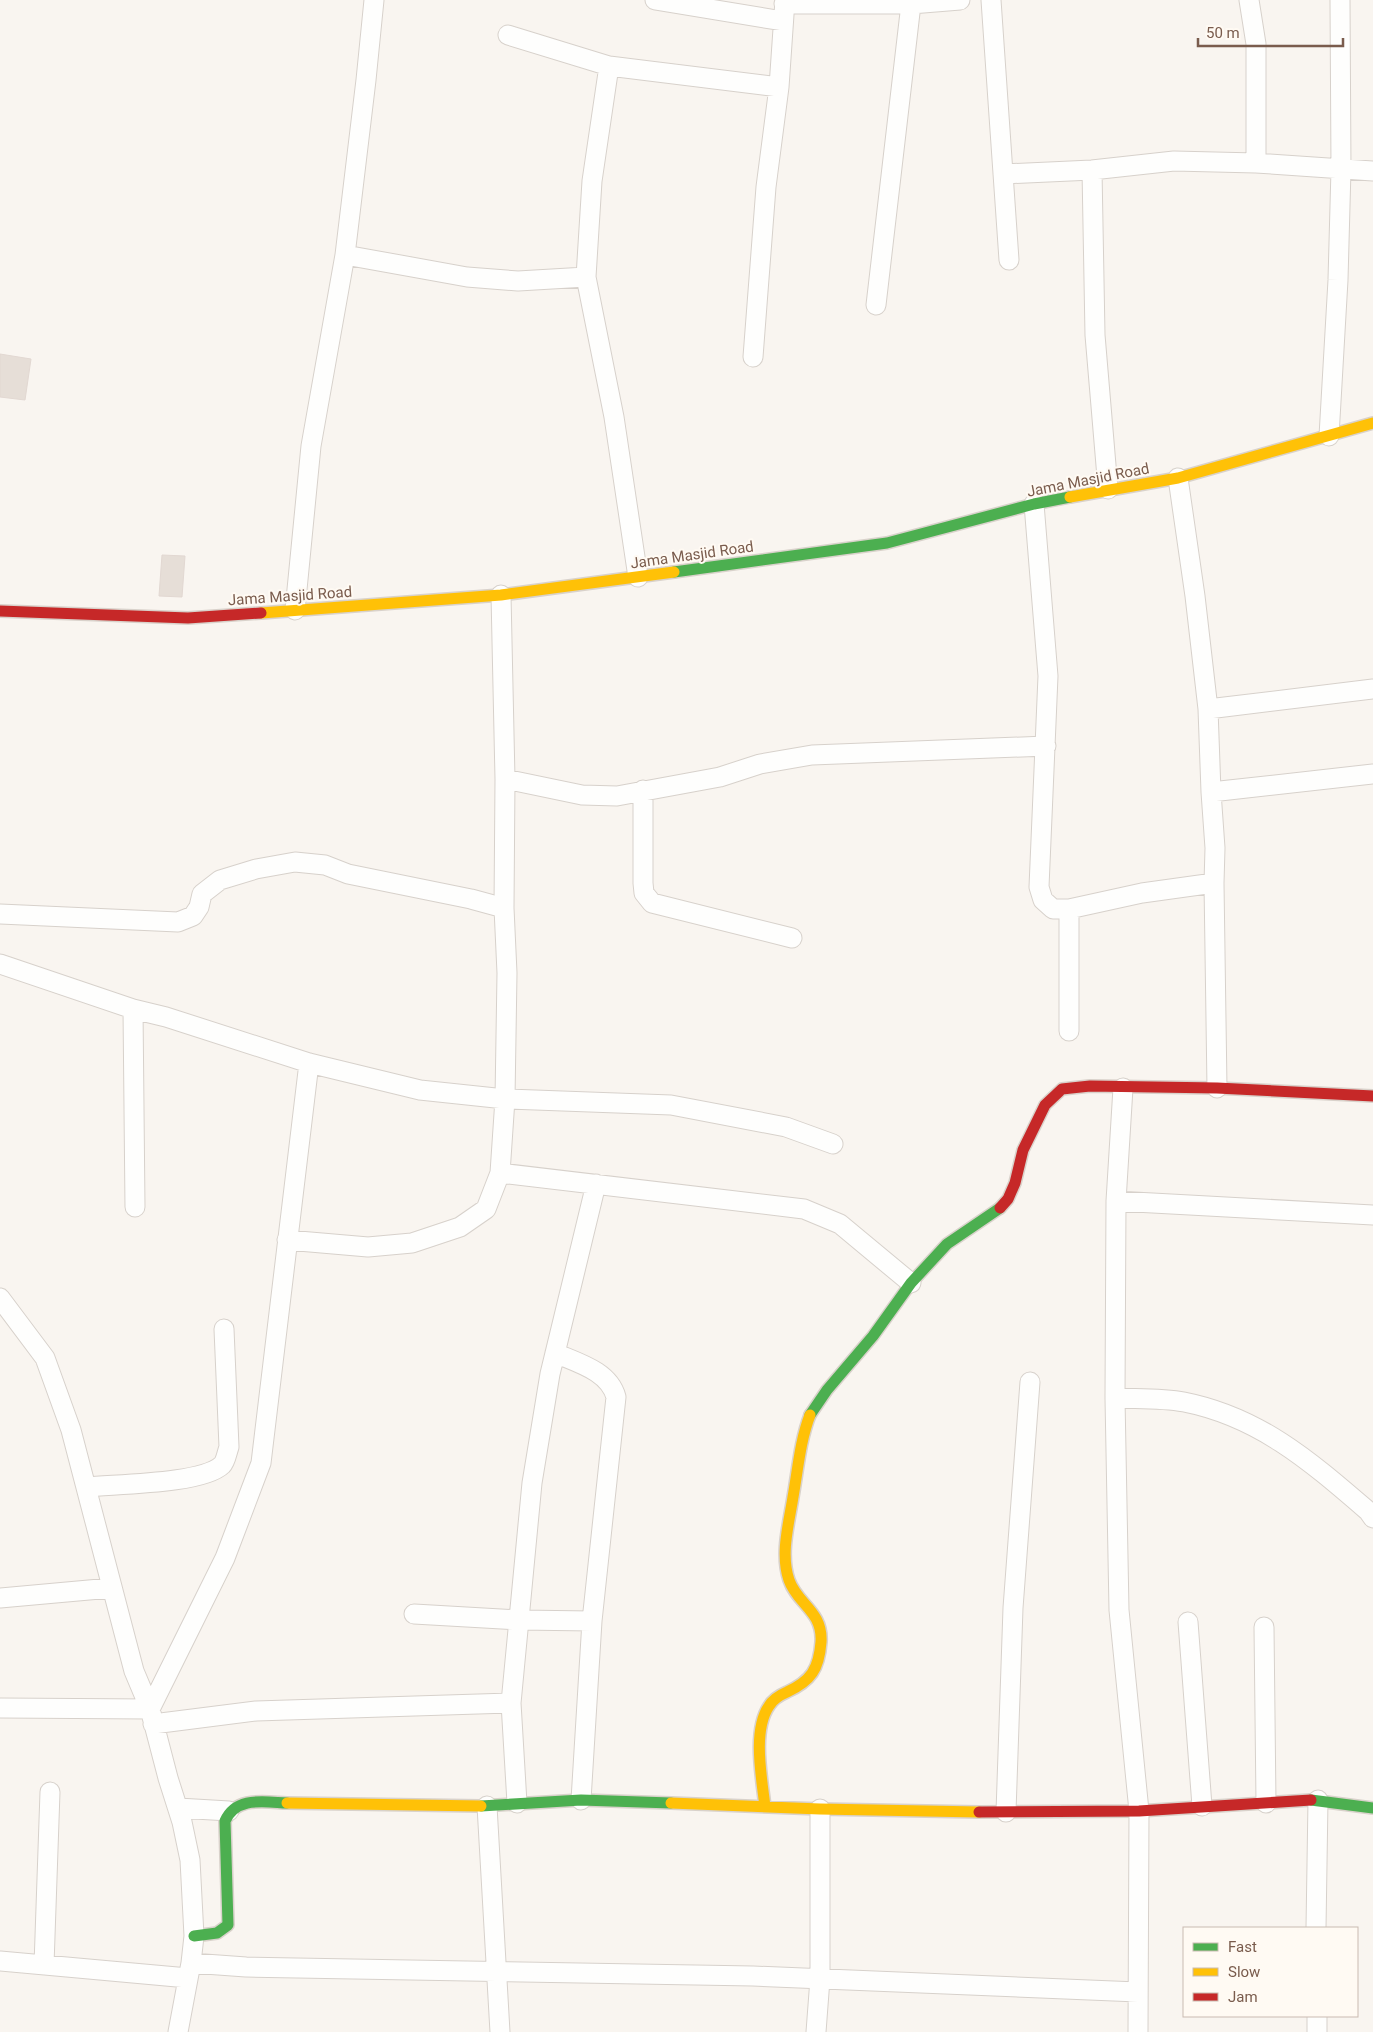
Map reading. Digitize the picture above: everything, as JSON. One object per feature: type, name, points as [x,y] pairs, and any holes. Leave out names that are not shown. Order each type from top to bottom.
[{"type":"street","points":[[295,610],[311,446],[345,255],[374,0]]},
{"type":"street","points":[[655,0],[784,8],[911,4],[960,0]]},
{"type":"street","points":[[990,0],[1009,260]]},
{"type":"street","points":[[1249,0],[1256,44],[1256,163]]},
{"type":"street","points":[[1329,436],[1338,280],[1341,169],[1340,0]]},
{"type":"street","points":[[876,305],[911,4]]},
{"type":"street","points":[[753,357],[766,187],[779,87],[784,8]]},
{"type":"street","points":[[508,35],[609,66],[779,87]]},
{"type":"street","points":[[609,66],[592,181],[586,277],[614,418],[638,577]]},
{"type":"street","points":[[1003,174],[1092,170],[1174,161],[1256,163],[1373,171]]},
{"type":"street","points":[[1092,170],[1094,334],[1108,489]]},
{"type":"street","points":[[345,255],[467,277],[518,281],[586,277]]},
{"type":"street","name":"Jama Masjid Road","points":[[0,611],[188,618],[501,595],[887,543],[1034,504],[1108,489],[1178,478],[1373,423]]},
{"type":"street","points":[[1178,478],[1195,596],[1208,709],[1215,848],[1217,1088]]},
{"type":"street","points":[[1034,504],[1048,676],[1039,887],[1043,900],[1053,909],[1069,909],[1142,893],[1214,883]]},
{"type":"street","points":[[287,1240],[368,1247],[412,1243],[460,1227],[486,1209],[500,1173],[505,1099],[507,973],[504,908],[505,779],[501,595]]},
{"type":"street","points":[[1208,709],[1373,689]]},
{"type":"street","points":[[505,779],[582,795],[617,796],[720,777],[760,764],[812,755],[1046,746]]},
{"type":"street","points":[[1211,792],[1373,774]]},
{"type":"street","points":[[643,790],[643,883],[644,893],[652,903],[792,938]]},
{"type":"street","points":[[0,914],[178,922],[193,916],[199,907],[202,894],[220,880],[256,869],[295,862],[325,865],[348,874],[471,899],[504,908]]},
{"type":"street","points":[[1069,909],[1070,1031]]},
{"type":"street","points":[[0,964],[133,1009],[166,1017],[309,1063],[420,1090],[505,1099],[671,1105],[786,1127],[833,1144]]},
{"type":"street","points":[[133,1009],[136,1206]]},
{"type":"street","points":[[152,1716],[225,1558],[260,1463],[309,1063]]},
{"type":"street","points":[[765,1808],[761,1742],[762,1720],[769,1706],[781,1695],[807,1681],[817,1663],[822,1639],[818,1618],[791,1584],[786,1569],[785,1551],[804,1434],[812,1411],[827,1390],[874,1336],[911,1283],[947,1244],[998,1210],[1008,1199],[1015,1183],[1023,1150],[1044,1105],[1062,1089],[1090,1086],[1217,1088],[1373,1096]]},
{"type":"street","points":[[1123,1088],[1116,1202],[1119,1610],[1139,1811],[1138,2032]]},
{"type":"street","points":[[500,1173],[804,1208],[840,1224],[911,1283]]},
{"type":"street","points":[[517,1804],[511,1703],[532,1483],[555,1353],[596,1184]]},
{"type":"street","points":[[1116,1202],[1373,1215]]},
{"type":"street","points":[[0,1298],[45,1358],[71,1430],[134,1671],[152,1716],[182,1822],[190,1860],[194,1936],[190,1970],[178,2032]]},
{"type":"street","points":[[87,1487],[182,1479],[210,1473],[223,1464],[229,1447],[224,1329]]},
{"type":"street","points":[[555,1353],[602,1374],[609,1382],[616,1397],[592,1622],[581,1800]]},
{"type":"street","points":[[1006,1812],[1013,1608],[1030,1382]]},
{"type":"street","points":[[1116,1398],[1190,1403],[1206,1407],[1260,1428],[1316,1466],[1368,1511],[1373,1518]]},
{"type":"street","points":[[0,1598],[111,1588]]},
{"type":"street","points":[[414,1614],[592,1622]]},
{"type":"street","points":[[1188,1622],[1202,1806]]},
{"type":"street","points":[[1264,1627],[1266,1803]]},
{"type":"street","points":[[0,1708],[152,1716],[337,1707],[511,1703]]},
{"type":"street","points":[[44,1964],[50,1792]]},
{"type":"street","points":[[194,1936],[217,1935],[223,1932],[228,1925],[225,1821],[229,1811],[236,1805],[250,1802],[487,1806],[581,1800],[765,1808],[1006,1812],[1139,1811],[1318,1800],[1373,1808]]},
{"type":"street","points":[[1316,1927],[1318,1800]]},
{"type":"street","points":[[487,1806],[500,2032]]},
{"type":"street","points":[[178,1808],[229,1811]]},
{"type":"street","points":[[816,2032],[820,1979],[820,1809]]},
{"type":"street","points":[[0,1961],[190,1970],[246,1967],[820,1979],[1138,1992]]},
{"type":"street","points":[[1317,2017],[1317,2032]]},
{"type":"building","points":[[0,354],[31,359],[25,400],[0,397]]},
{"type":"building","points":[[162,555],[185,556],[182,597],[159,596]]},
{"type":"traffic: fast","points":[[674,572],[887,543],[1034,504],[1070,497]]},
{"type":"traffic: fast","points":[[810,1415],[827,1390],[873,1336],[911,1283],[947,1244],[1000,1208]]},
{"type":"traffic: fast","points":[[481,1806],[581,1800],[671,1803]]},
{"type":"traffic: fast","points":[[1311,1800],[1373,1808]]},
{"type":"traffic: fast","points":[[194,1936],[217,1933],[228,1925],[225,1821],[230,1813],[236,1807],[252,1802],[287,1803]]},
{"type":"traffic: slow","points":[[1070,497],[1178,478],[1373,423]]},
{"type":"traffic: slow","points":[[261,613],[501,595],[674,572]]},
{"type":"traffic: slow","points":[[765,1807],[759,1742],[764,1716],[775,1699],[808,1678],[816,1667],[820,1651],[821,1631],[818,1623],[793,1588],[786,1570],[785,1560],[786,1539],[800,1455],[810,1415]]},
{"type":"traffic: slow","points":[[287,1803],[481,1806]]},
{"type":"traffic: slow","points":[[671,1803],[820,1809],[979,1812]]},
{"type":"traffic: jam","points":[[0,611],[188,618],[261,613]]},
{"type":"traffic: jam","points":[[1000,1208],[1008,1199],[1015,1183],[1023,1150],[1045,1105],[1062,1089],[1090,1086],[1217,1088],[1373,1096]]},
{"type":"traffic: jam","points":[[979,1812],[1139,1811],[1311,1800]]}]
